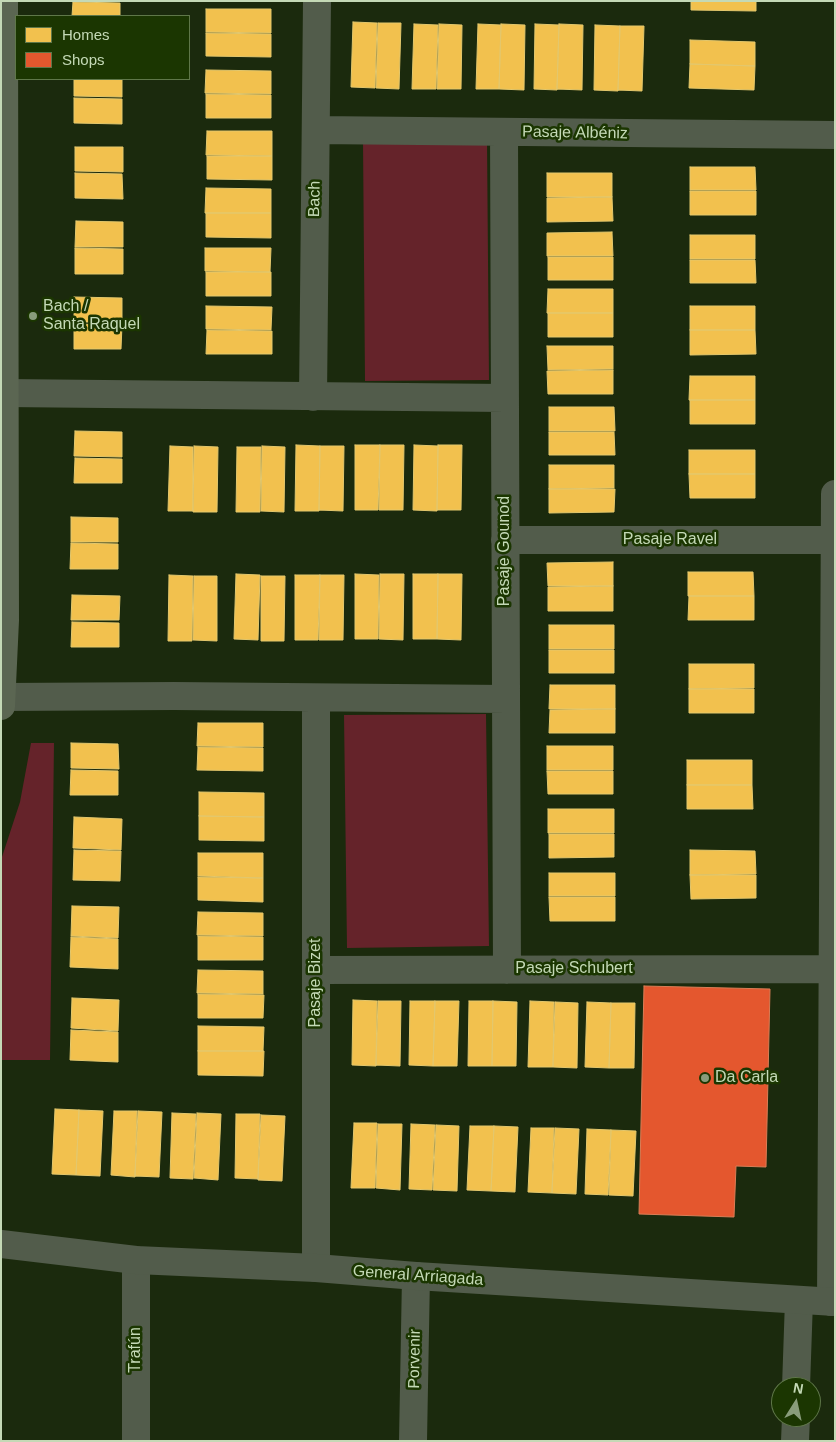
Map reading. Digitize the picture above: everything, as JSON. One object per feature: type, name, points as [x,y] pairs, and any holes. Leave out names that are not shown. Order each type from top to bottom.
[{"type":"main road","points":[[2,701],[6,620],[4,1]]},
{"type":"street","name":"Bach","points":[[313,397],[317,1]]},
{"type":"street","name":"Pasaje Albéniz","points":[[316,130],[835,135]]},
{"type":"street","name":"Pasaje Gounod","points":[[504,132],[507,970]]},
{"type":"street","points":[[5,394],[505,398]]},
{"type":"street","points":[[833,1302],[835,494]]},
{"type":"street","name":"Pasaje Ravel","points":[[505,540],[834,540]]},
{"type":"street","points":[[2,701],[174,696],[506,699]]},
{"type":"street","name":"Pasaje Bizet","points":[[316,698],[316,1268]]},
{"type":"street","name":"Pasaje Schubert","points":[[316,970],[507,970],[833,986]]},
{"type":"street","name":"General Arriagada","points":[[1,1244],[136,1260],[316,1268],[833,1302]]},
{"type":"street","name":"Trafún","points":[[136,1260],[136,1441]]},
{"type":"street","name":"Porvenir","points":[[413,1441],[416,1276]]},
{"type":"street","points":[[796,1377],[799,1300]]},
{"type":"street","points":[[795,1441],[796,1427]]},
{"type":"shaded area","points":[[487,140],[489,380],[365,381],[363,141]]},
{"type":"shaded area","points":[[486,714],[489,946],[347,948],[344,715]]},
{"type":"shaded area","points":[[31,743],[54,743],[50,1060],[1,1060],[1,860],[20,802]]},
{"type":"building: Homes","points":[[691,1],[756,1],[756,11],[691,10]]},
{"type":"building: Homes","points":[[73,2],[120,3],[120,15],[72,15]]},
{"type":"building: Homes","points":[[206,9],[271,9],[271,33],[206,32]]},
{"type":"building: Homes","points":[[353,22],[377,23],[375,88],[351,87]]},
{"type":"building: Homes","points":[[378,23],[401,23],[399,89],[376,88]]},
{"type":"building: Homes","points":[[414,24],[438,25],[436,89],[412,89]]},
{"type":"building: Homes","points":[[439,24],[462,25],[461,89],[437,89]]},
{"type":"building: Homes","points":[[478,24],[501,25],[499,89],[476,89]]},
{"type":"building: Homes","points":[[501,24],[525,25],[524,90],[499,89]]},
{"type":"building: Homes","points":[[535,24],[559,25],[557,90],[534,89]]},
{"type":"building: Homes","points":[[559,24],[583,25],[582,90],[557,89]]},
{"type":"building: Homes","points":[[595,25],[620,26],[618,91],[594,90]]},
{"type":"building: Homes","points":[[620,26],[644,26],[642,91],[618,90]]},
{"type":"building: Homes","points":[[206,33],[271,34],[271,57],[206,56]]},
{"type":"building: Homes","points":[[690,40],[755,42],[755,66],[690,64]]},
{"type":"building: Homes","points":[[690,64],[755,66],[754,90],[689,88]]},
{"type":"building: Homes","points":[[206,70],[271,71],[271,94],[205,93]]},
{"type":"building: Homes","points":[[74,80],[122,80],[122,97],[74,96]]},
{"type":"building: Homes","points":[[206,94],[271,95],[271,118],[206,118]]},
{"type":"building: Homes","points":[[74,98],[122,99],[122,124],[74,123]]},
{"type":"building: Homes","points":[[207,131],[272,131],[272,156],[206,155]]},
{"type":"building: Homes","points":[[75,147],[123,147],[123,172],[75,171]]},
{"type":"building: Homes","points":[[207,156],[272,156],[272,180],[207,179]]},
{"type":"building: Homes","points":[[690,167],[755,167],[756,190],[690,190]]},
{"type":"building: Homes","points":[[75,173],[122,174],[123,199],[75,198]]},
{"type":"building: Homes","points":[[547,173],[612,173],[612,197],[547,197]]},
{"type":"building: Homes","points":[[206,188],[271,189],[271,213],[205,213]]},
{"type":"building: Homes","points":[[690,191],[756,191],[756,215],[690,215]]},
{"type":"building: Homes","points":[[612,197],[613,221],[547,222],[547,198]]},
{"type":"building: Homes","points":[[206,213],[271,213],[271,238],[206,237]]},
{"type":"building: Homes","points":[[76,221],[123,222],[123,247],[75,247]]},
{"type":"building: Homes","points":[[612,232],[613,256],[547,256],[547,233]]},
{"type":"building: Homes","points":[[690,235],[755,235],[755,259],[690,259]]},
{"type":"building: Homes","points":[[75,248],[123,249],[123,274],[75,274]]},
{"type":"building: Homes","points":[[205,248],[271,248],[270,272],[205,271]]},
{"type":"building: Homes","points":[[548,257],[613,257],[613,280],[548,280]]},
{"type":"building: Homes","points":[[690,260],[755,260],[756,283],[690,283]]},
{"type":"building: Homes","points":[[206,272],[271,272],[271,296],[206,296]]},
{"type":"building: Homes","points":[[548,289],[613,289],[613,313],[547,313]]},
{"type":"building: Homes","points":[[74,297],[122,298],[122,322],[74,322]]},
{"type":"building: Homes","points":[[206,306],[272,307],[271,330],[206,329]]},
{"type":"building: Homes","points":[[690,306],[755,306],[755,330],[690,330]]},
{"type":"building: Homes","points":[[548,313],[613,313],[613,337],[548,337]]},
{"type":"building: Homes","points":[[74,324],[122,325],[121,349],[74,349]]},
{"type":"building: Homes","points":[[207,330],[272,331],[272,354],[206,354]]},
{"type":"building: Homes","points":[[690,330],[755,330],[756,354],[690,355]]},
{"type":"building: Homes","points":[[547,346],[613,346],[613,369],[548,370]]},
{"type":"building: Homes","points":[[613,370],[613,394],[548,394],[547,371]]},
{"type":"building: Homes","points":[[690,376],[755,376],[755,400],[689,400]]},
{"type":"building: Homes","points":[[690,400],[755,400],[755,424],[690,424]]},
{"type":"building: Homes","points":[[549,407],[614,407],[615,431],[549,431]]},
{"type":"building: Homes","points":[[75,431],[122,432],[122,457],[74,456]]},
{"type":"building: Homes","points":[[549,432],[614,432],[615,455],[549,455]]},
{"type":"building: Homes","points":[[296,445],[320,446],[319,511],[295,511]]},
{"type":"building: Homes","points":[[355,445],[380,445],[378,510],[355,510]]},
{"type":"building: Homes","points":[[380,445],[404,445],[403,510],[379,510]]},
{"type":"building: Homes","points":[[414,445],[438,446],[437,511],[413,510]]},
{"type":"building: Homes","points":[[438,445],[462,445],[461,510],[437,510]]},
{"type":"building: Homes","points":[[170,446],[193,447],[193,511],[168,511]]},
{"type":"building: Homes","points":[[194,446],[218,447],[217,512],[193,512]]},
{"type":"building: Homes","points":[[262,446],[285,447],[284,512],[261,511]]},
{"type":"building: Homes","points":[[320,446],[344,446],[343,511],[319,510]]},
{"type":"building: Homes","points":[[237,447],[261,447],[260,512],[236,512]]},
{"type":"building: Homes","points":[[689,450],[755,450],[755,474],[689,474]]},
{"type":"building: Homes","points":[[75,458],[122,459],[122,483],[74,483]]},
{"type":"building: Homes","points":[[549,465],[614,465],[614,488],[549,489]]},
{"type":"building: Homes","points":[[689,474],[755,474],[755,498],[690,498]]},
{"type":"building: Homes","points":[[549,489],[615,489],[614,512],[549,513]]},
{"type":"building: Homes","points":[[71,517],[118,518],[118,542],[71,542]]},
{"type":"building: Homes","points":[[71,543],[118,544],[118,569],[70,569]]},
{"type":"building: Homes","points":[[613,562],[613,586],[548,586],[547,563]]},
{"type":"building: Homes","points":[[688,572],[753,572],[754,596],[688,596]]},
{"type":"building: Homes","points":[[236,574],[260,575],[258,640],[234,639]]},
{"type":"building: Homes","points":[[355,574],[379,575],[378,639],[355,639]]},
{"type":"building: Homes","points":[[380,574],[404,574],[403,640],[379,639]]},
{"type":"building: Homes","points":[[413,574],[438,574],[437,639],[413,639]]},
{"type":"building: Homes","points":[[438,574],[462,574],[461,640],[437,639]]},
{"type":"building: Homes","points":[[169,575],[193,576],[192,641],[168,641]]},
{"type":"building: Homes","points":[[295,575],[320,575],[318,640],[295,640]]},
{"type":"building: Homes","points":[[320,575],[344,575],[343,640],[319,640]]},
{"type":"building: Homes","points":[[194,576],[217,576],[217,641],[193,640]]},
{"type":"building: Homes","points":[[261,576],[285,576],[284,641],[261,641]]},
{"type":"building: Homes","points":[[613,586],[613,611],[548,611],[548,587]]},
{"type":"building: Homes","points":[[72,595],[120,596],[119,620],[71,620]]},
{"type":"building: Homes","points":[[689,596],[754,596],[754,620],[688,620]]},
{"type":"building: Homes","points":[[72,622],[119,623],[119,647],[71,647]]},
{"type":"building: Homes","points":[[549,625],[614,625],[614,649],[549,649]]},
{"type":"building: Homes","points":[[549,650],[614,650],[614,673],[549,673]]},
{"type":"building: Homes","points":[[689,664],[754,664],[754,688],[689,689]]},
{"type":"building: Homes","points":[[550,685],[615,685],[615,709],[549,709]]},
{"type":"building: Homes","points":[[689,689],[754,689],[754,713],[689,713]]},
{"type":"building: Homes","points":[[615,709],[615,733],[549,733],[550,710]]},
{"type":"building: Homes","points":[[198,723],[263,723],[263,747],[197,746]]},
{"type":"building: Homes","points":[[71,743],[118,744],[119,769],[71,768]]},
{"type":"building: Homes","points":[[547,746],[613,746],[613,770],[547,770]]},
{"type":"building: Homes","points":[[198,747],[263,748],[263,771],[197,770]]},
{"type":"building: Homes","points":[[687,760],[752,760],[752,785],[687,785]]},
{"type":"building: Homes","points":[[71,770],[118,771],[118,795],[70,795]]},
{"type":"building: Homes","points":[[547,771],[613,771],[613,794],[548,794]]},
{"type":"building: Homes","points":[[687,785],[752,785],[753,809],[687,809]]},
{"type":"building: Homes","points":[[199,792],[264,793],[264,817],[199,816]]},
{"type":"building: Homes","points":[[548,809],[614,809],[614,833],[548,833]]},
{"type":"building: Homes","points":[[199,816],[264,817],[264,841],[199,840]]},
{"type":"building: Homes","points":[[74,817],[122,819],[121,850],[73,848]]},
{"type":"building: Homes","points":[[549,834],[614,834],[614,857],[549,858]]},
{"type":"building: Homes","points":[[74,850],[121,851],[120,881],[73,880]]},
{"type":"building: Homes","points":[[690,850],[755,851],[756,874],[690,875]]},
{"type":"building: Homes","points":[[198,853],[263,853],[263,878],[198,876]]},
{"type":"building: Homes","points":[[549,873],[615,873],[615,896],[549,896]]},
{"type":"building: Homes","points":[[690,875],[756,875],[756,898],[691,899]]},
{"type":"building: Homes","points":[[198,877],[263,878],[263,902],[198,900]]},
{"type":"building: Homes","points":[[549,897],[615,897],[615,921],[550,921]]},
{"type":"building: Homes","points":[[72,906],[119,907],[118,938],[71,936]]},
{"type":"building: Homes","points":[[198,912],[263,913],[263,936],[197,935]]},
{"type":"building: Homes","points":[[198,936],[263,937],[263,960],[198,960]]},
{"type":"building: Homes","points":[[71,937],[118,939],[118,969],[70,967]]},
{"type":"building: Homes","points":[[198,970],[263,971],[263,994],[197,993]]},
{"type":"building: Homes","points":[[198,994],[264,995],[263,1018],[198,1018]]},
{"type":"building: Homes","points":[[72,998],[119,1000],[118,1031],[71,1028]]},
{"type":"building: Homes","points":[[353,1000],[377,1001],[376,1066],[352,1065]]},
{"type":"building: Homes","points":[[378,1001],[401,1001],[400,1066],[376,1065]]},
{"type":"building: Homes","points":[[410,1001],[435,1001],[433,1066],[409,1065]]},
{"type":"building: Homes","points":[[435,1001],[459,1001],[457,1066],[433,1066]]},
{"type":"building: Homes","points":[[469,1001],[493,1001],[492,1066],[468,1066]]},
{"type":"building: Homes","points":[[493,1001],[517,1002],[516,1066],[492,1066]]},
{"type":"building: Homes","points":[[530,1001],[554,1002],[553,1067],[528,1067]]},
{"type":"building: Homes","points":[[555,1002],[578,1003],[577,1068],[553,1067]]},
{"type":"building: Homes","points":[[587,1002],[611,1003],[609,1068],[585,1067]]},
{"type":"building: Homes","points":[[611,1003],[635,1003],[634,1068],[609,1068]]},
{"type":"building: Homes","points":[[198,1026],[264,1027],[263,1051],[198,1051]]},
{"type":"building: Homes","points":[[71,1030],[118,1032],[118,1062],[70,1060]]},
{"type":"building: Homes","points":[[198,1051],[264,1051],[263,1076],[198,1075]]},
{"type":"building: Homes","points":[[55,1109],[79,1110],[76,1175],[52,1174]]},
{"type":"building: Homes","points":[[79,1110],[103,1111],[100,1176],[76,1175]]},
{"type":"building: Homes","points":[[114,1111],[137,1111],[135,1177],[111,1175]]},
{"type":"building: Homes","points":[[138,1111],[162,1112],[159,1177],[135,1176]]},
{"type":"building: Homes","points":[[172,1113],[196,1114],[193,1179],[170,1178]]},
{"type":"building: Homes","points":[[197,1113],[221,1114],[218,1180],[194,1178]]},
{"type":"building: Homes","points":[[236,1114],[260,1114],[258,1179],[235,1178]]},
{"type":"building: Homes","points":[[261,1115],[285,1116],[282,1181],[258,1180]]},
{"type":"building: Homes","points":[[354,1123],[377,1123],[375,1188],[351,1188]]},
{"type":"building: Homes","points":[[378,1124],[402,1124],[400,1190],[376,1188]]},
{"type":"building: Homes","points":[[411,1124],[435,1125],[432,1190],[409,1189]]},
{"type":"building: Homes","points":[[436,1125],[459,1126],[457,1191],[433,1190]]},
{"type":"building: Homes","points":[[470,1126],[494,1126],[491,1191],[467,1190]]},
{"type":"building: Homes","points":[[494,1126],[518,1127],[515,1192],[491,1191]]},
{"type":"building: Homes","points":[[531,1128],[554,1128],[552,1193],[528,1192]]},
{"type":"building: Homes","points":[[555,1128],[579,1129],[576,1194],[552,1193]]},
{"type":"building: Homes","points":[[587,1129],[611,1130],[608,1195],[585,1194]]},
{"type":"building: Homes","points":[[611,1130],[636,1131],[633,1196],[609,1195]]},
{"type":"building: Shops","name":"Da Carla","points":[[644,986],[770,989],[766,1167],[736,1166],[734,1217],[639,1214]]},
{"type":"place","name":"Bach / Santa Raquel","points":[[33,316]]},
{"type":"place","name":"Da Carla","points":[[705,1078]]}]
